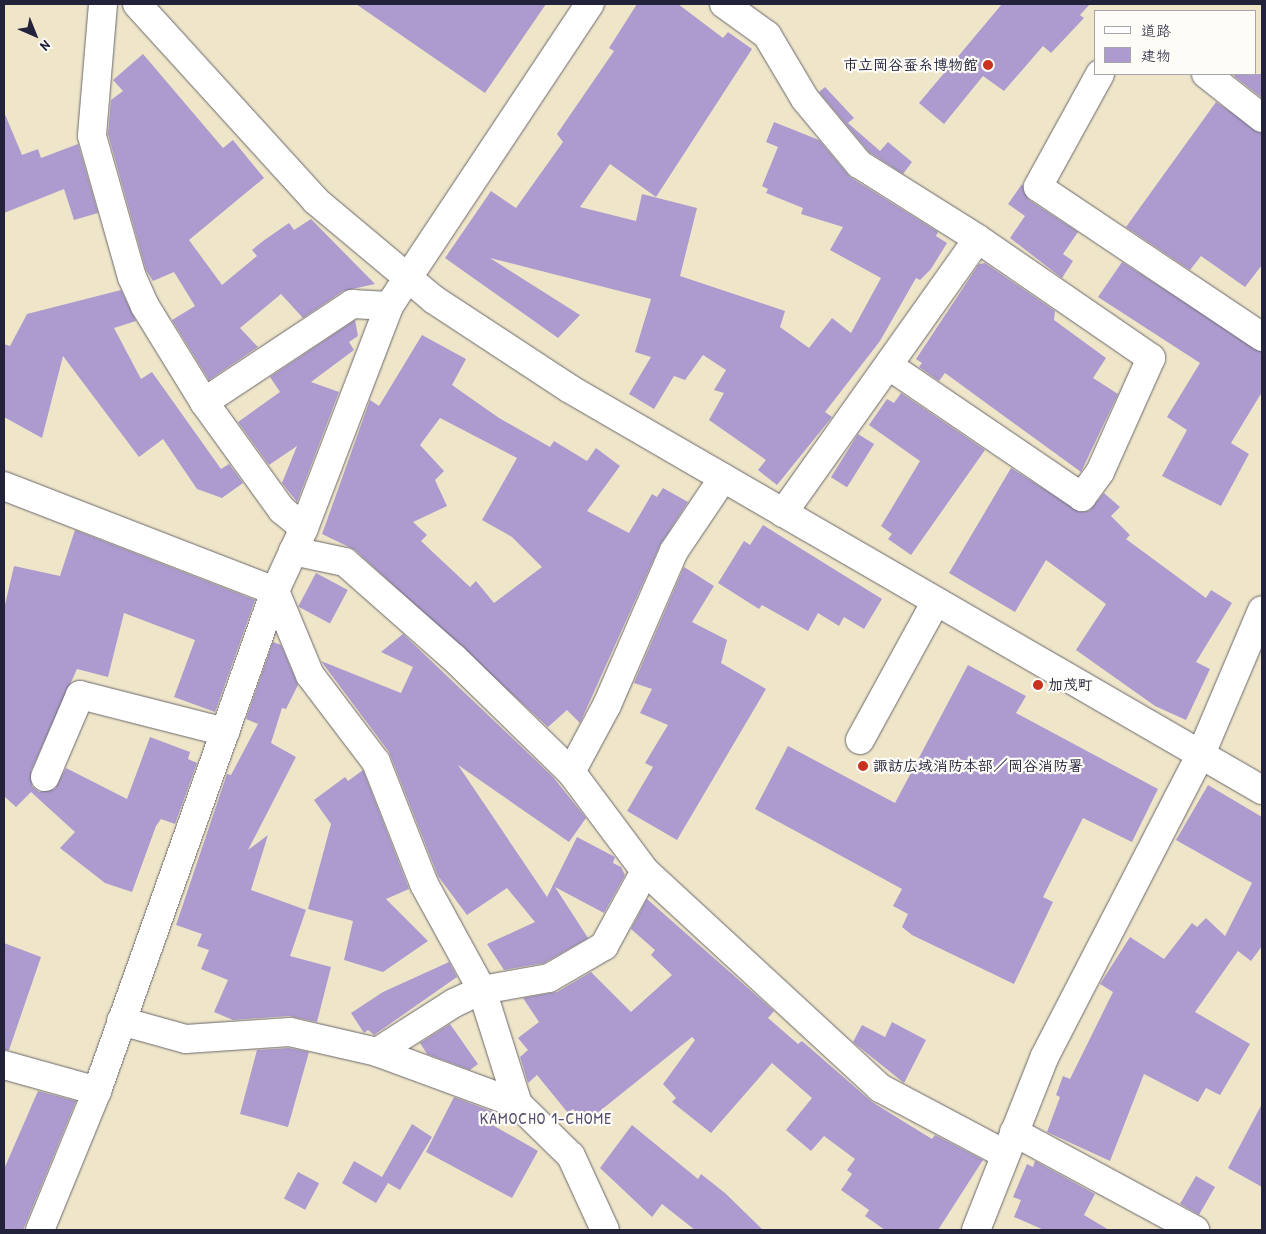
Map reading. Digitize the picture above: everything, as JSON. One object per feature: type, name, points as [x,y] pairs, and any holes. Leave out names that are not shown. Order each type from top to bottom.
[{"type":"street","points":[[103,4],[92,136],[132,277],[145,306],[204,402],[282,510],[299,540],[345,562],[454,658],[571,772],[645,871],[880,1088],[1009,1143],[1195,1230]]},
{"type":"street","points":[[137,4],[316,201],[405,277],[514,354],[783,513],[1262,790]]},
{"type":"street","points":[[40,1230],[97,1091],[276,591],[299,540],[389,306],[405,277],[590,4]]},
{"type":"street","points":[[724,4],[767,35],[805,99],[859,164],[978,239],[1151,358],[1100,472],[1082,496],[890,366]]},
{"type":"street","points":[[1099,75],[1038,187],[1262,337]]},
{"type":"street","points":[[1207,75],[1262,118]]},
{"type":"street","points":[[783,513],[890,366],[978,239]]},
{"type":"street","points":[[204,402],[352,304],[389,306]]},
{"type":"street","points":[[571,772],[607,705],[674,550],[723,478]]},
{"type":"street","points":[[4,486],[276,591],[310,675],[376,762],[424,884],[482,990],[518,1104]]},
{"type":"street","points":[[860,740],[936,601]]},
{"type":"street","points":[[976,1230],[1045,1056],[1201,754],[1262,610]]},
{"type":"street","points":[[45,777],[80,695],[225,732]]},
{"type":"street","points":[[376,1052],[454,1003],[482,990],[549,978],[604,946],[645,871]]},
{"type":"street","points":[[121,1021],[186,1039],[290,1032],[376,1052],[518,1104],[571,1156],[604,1230]]},
{"type":"street","points":[[4,1065],[97,1091]]},
{"type":"building","points":[[356,4],[546,4],[485,93]]},
{"type":"building","points":[[637,4],[678,4],[723,38],[728,32],[752,49],[656,197],[610,164],[580,207],[636,221],[642,194],[697,208],[680,276],[785,311],[780,327],[809,348],[832,318],[851,333],[881,278],[830,250],[843,227],[801,214],[803,208],[766,193],[768,189],[762,186],[778,147],[766,142],[774,122],[819,140],[850,177],[938,232],[936,236],[947,243],[931,269],[920,280],[916,278],[880,341],[825,412],[832,417],[777,485],[758,470],[766,460],[709,420],[724,393],[714,390],[726,370],[703,355],[685,380],[674,376],[654,409],[629,394],[651,357],[635,352],[651,299],[490,258],[580,315],[558,338],[445,258],[491,191],[516,208],[563,142],[557,134],[614,51],[609,48]]},
{"type":"building","name":"市立岡谷蚕糸博物館","points":[[1002,4],[1090,4],[1080,15],[1084,18],[1051,53],[1043,46],[1004,91],[983,76],[944,124],[919,103]]},
{"type":"building","points":[[143,54],[223,148],[233,140],[264,178],[189,240],[222,285],[257,256],[252,250],[263,241],[289,223],[294,230],[311,219],[375,284],[343,291],[303,318],[281,294],[240,328],[258,347],[209,380],[172,320],[195,306],[174,272],[153,281],[146,270],[108,134],[111,100],[123,91],[113,80]]},
{"type":"building","points":[[1262,74],[1262,98],[1234,76]]},
{"type":"building","points":[[825,87],[854,118],[848,123],[880,151],[888,142],[912,162],[903,174],[869,152],[819,92]]},
{"type":"building","points":[[1216,102],[1262,133],[1262,265],[1245,287],[1201,256],[1190,270],[1126,227]]},
{"type":"building","points":[[4,112],[22,155],[38,149],[41,158],[78,144],[98,213],[74,220],[64,189],[4,213]]},
{"type":"building","points":[[1022,184],[1029,200],[1078,232],[1063,254],[1073,261],[1062,278],[1010,238],[1025,216],[1008,204]]},
{"type":"building","points":[[1122,262],[1262,352],[1262,392],[1231,443],[1249,454],[1221,506],[1162,476],[1187,430],[1167,417],[1200,363],[1098,297]]},
{"type":"building","points":[[985,263],[1055,311],[1054,320],[1106,358],[1093,378],[1118,394],[1081,472],[945,373],[939,381],[919,367],[922,363],[916,359],[979,264]]},
{"type":"building","points":[[121,290],[136,321],[114,328],[141,379],[152,372],[221,469],[229,464],[243,483],[222,498],[197,489],[163,439],[139,457],[63,356],[42,438],[4,417],[4,344],[10,346],[27,314]]},
{"type":"building","points":[[355,320],[358,336],[349,342],[354,350],[311,382],[339,392],[297,502],[282,483],[297,446],[269,465],[238,422],[280,392],[270,377]]},
{"type":"building","points":[[422,335],[466,359],[452,385],[499,418],[550,447],[554,441],[587,461],[596,448],[620,466],[587,511],[629,533],[652,494],[657,497],[663,488],[688,502],[660,545],[580,723],[567,710],[548,727],[355,550],[322,534],[370,400],[379,406]],"holes":[[[440,418],[517,458],[482,520],[512,537],[542,567],[494,603],[476,581],[470,587],[421,541],[427,535],[413,522],[447,506],[435,480],[444,471],[420,445]]]},
{"type":"building","points":[[901,393],[985,450],[911,555],[888,539],[892,534],[881,526],[920,461],[869,425],[887,399],[894,403]]},
{"type":"building","points":[[858,434],[874,444],[847,487],[831,477]]},
{"type":"building","points":[[1011,468],[1080,512],[1089,511],[1104,493],[1120,507],[1111,516],[1130,535],[1126,539],[1206,598],[1211,590],[1232,603],[1196,662],[1210,669],[1186,720],[1155,706],[1076,650],[1106,604],[1046,560],[1015,612],[949,573]]},
{"type":"building","points":[[763,525],[882,599],[864,629],[844,617],[839,626],[818,613],[808,631],[762,605],[759,609],[718,583],[744,541],[750,545]]},
{"type":"building","points":[[75,530],[255,600],[215,712],[174,697],[195,640],[124,613],[108,677],[77,669],[31,771],[32,786],[39,792],[55,789],[66,768],[127,799],[150,737],[190,752],[188,759],[197,763],[175,824],[161,819],[156,826],[132,892],[105,883],[60,848],[75,832],[31,792],[16,807],[4,796],[4,609],[14,566],[60,576]]},
{"type":"building","points":[[684,567],[714,586],[692,622],[727,640],[721,663],[766,689],[677,840],[627,811],[653,767],[645,763],[668,725],[640,713],[652,689],[634,683]]},
{"type":"building","points":[[316,573],[348,590],[330,623],[298,607]]},
{"type":"building","points":[[403,634],[553,777],[586,818],[569,842],[458,765],[547,897],[577,837],[615,857],[613,863],[621,867],[625,875],[604,913],[555,887],[588,938],[544,963],[504,970],[487,944],[535,922],[507,888],[467,915],[438,876],[389,752],[321,661],[401,693],[413,667],[381,652]]},
{"type":"building","points":[[273,642],[281,645],[298,685],[286,709],[282,708],[271,743],[296,757],[248,850],[268,835],[251,890],[306,910],[290,956],[331,967],[317,1022],[289,1016],[233,1020],[214,1012],[228,980],[201,969],[209,950],[197,946],[202,934],[176,925],[227,774],[231,775],[258,724],[246,719]]},
{"type":"building","points":[[968,665],[1026,696],[1016,713],[1158,789],[1132,842],[1083,818],[1043,897],[1053,902],[1014,984],[912,935],[902,927],[908,914],[893,906],[902,889],[755,809],[788,746],[895,803]]},
{"type":"building","points":[[363,770],[409,889],[386,899],[428,941],[383,972],[344,960],[353,921],[308,909],[331,824],[314,800],[345,777],[348,781]]},
{"type":"building","points":[[1208,785],[1262,817],[1262,946],[1251,961],[1238,951],[1195,1012],[1250,1044],[1220,1095],[1206,1088],[1198,1102],[1144,1074],[1110,1161],[1047,1132],[1060,1097],[1056,1095],[1063,1076],[1070,1079],[1113,992],[1100,984],[1130,937],[1164,959],[1192,923],[1197,927],[1206,918],[1225,936],[1252,883],[1176,840]]},
{"type":"building","points":[[647,899],[774,1011],[768,1018],[798,1044],[802,1041],[872,1102],[932,1139],[935,1135],[983,1160],[938,1230],[885,1230],[865,1216],[869,1210],[841,1190],[852,1174],[847,1170],[855,1159],[824,1136],[811,1151],[786,1130],[812,1098],[772,1063],[711,1133],[672,1102],[676,1098],[663,1084],[695,1040],[692,1037],[585,1123],[573,1109],[568,1113],[537,1075],[528,1083],[520,1057],[528,1050],[518,1038],[539,1022],[523,998],[557,992],[591,972],[631,1012],[672,975],[651,955],[655,950],[631,929]]},
{"type":"building","points":[[4,943],[41,957],[9,1050],[4,1050]]},
{"type":"building","points":[[449,962],[457,977],[374,1035],[368,1030],[364,1033],[351,1013],[383,992]]},
{"type":"building","points":[[892,1022],[926,1040],[904,1083],[853,1042],[862,1025],[885,1037]]},
{"type":"building","points":[[450,1024],[478,1064],[470,1070],[427,1054],[420,1043]]},
{"type":"building","points":[[289,1048],[309,1052],[288,1127],[240,1114],[257,1050]]},
{"type":"building","points":[[38,1091],[76,1101],[23,1230],[4,1230],[4,1169]]},
{"type":"building","points":[[454,1097],[496,1113],[489,1123],[538,1151],[512,1198],[426,1152]]},
{"type":"building","points":[[1262,1104],[1262,1187],[1228,1168]]},
{"type":"building","points":[[412,1124],[432,1137],[400,1190],[388,1183],[376,1203],[342,1183],[354,1161],[382,1177]]},
{"type":"building","points":[[632,1125],[698,1179],[701,1174],[725,1193],[763,1230],[695,1230],[662,1204],[652,1217],[600,1168]]},
{"type":"building","points":[[1035,1161],[1095,1194],[1084,1215],[1109,1230],[1044,1230],[1014,1217],[1021,1200],[1013,1197],[1027,1164],[1033,1167]]},
{"type":"building","points":[[298,1172],[319,1183],[305,1210],[284,1198]]},
{"type":"building","points":[[1196,1176],[1215,1187],[1199,1215],[1180,1204]]},
{"type":"place","name":"市立岡谷蚕糸博物館","points":[[988,65]]},
{"type":"place","name":"加茂町","points":[[1038,685]]},
{"type":"place","name":"諏訪広域消防本部／岡谷消防署","points":[[863,766]]},
{"type":"district","name":"KAMOCHO 1-CHOME","points":[[546,1118]]}]
